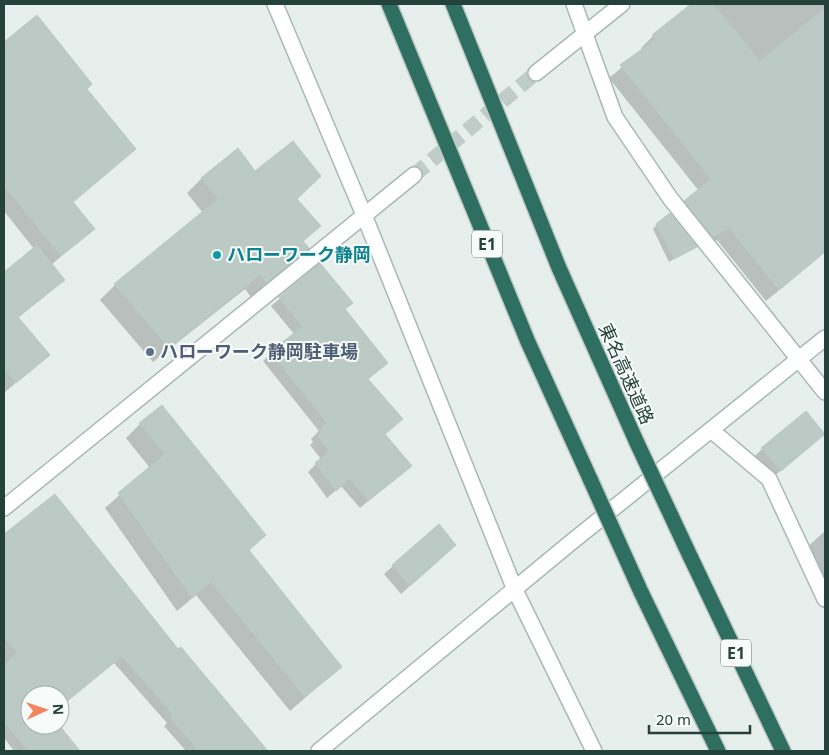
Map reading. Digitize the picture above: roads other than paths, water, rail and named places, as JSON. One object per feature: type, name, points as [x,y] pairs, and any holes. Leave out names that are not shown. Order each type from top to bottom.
[{"type":"highway","name":"E1","points":[[389,4],[528,342],[641,592],[718,751]]},
{"type":"highway","name":"東名高速道路","points":[[453,4],[559,268],[637,444],[782,751]]},
{"type":"street","points":[[275,4],[364,215],[514,590],[594,751]]},
{"type":"street","points":[[574,4],[615,117],[670,198],[825,392]]},
{"type":"street","points":[[536,73],[622,4]]},
{"type":"street","points":[[4,508],[414,175]]},
{"type":"street","points":[[319,751],[825,338]]},
{"type":"street","points":[[711,430],[769,479],[825,599]]},
{"type":"tunnel","points":[[414,175],[536,73]]},
{"type":"place","name":"ハローワーク静岡","points":[[217,255]]},
{"type":"place","name":"ハローワーク静岡駐車場","points":[[150,352]]}]
